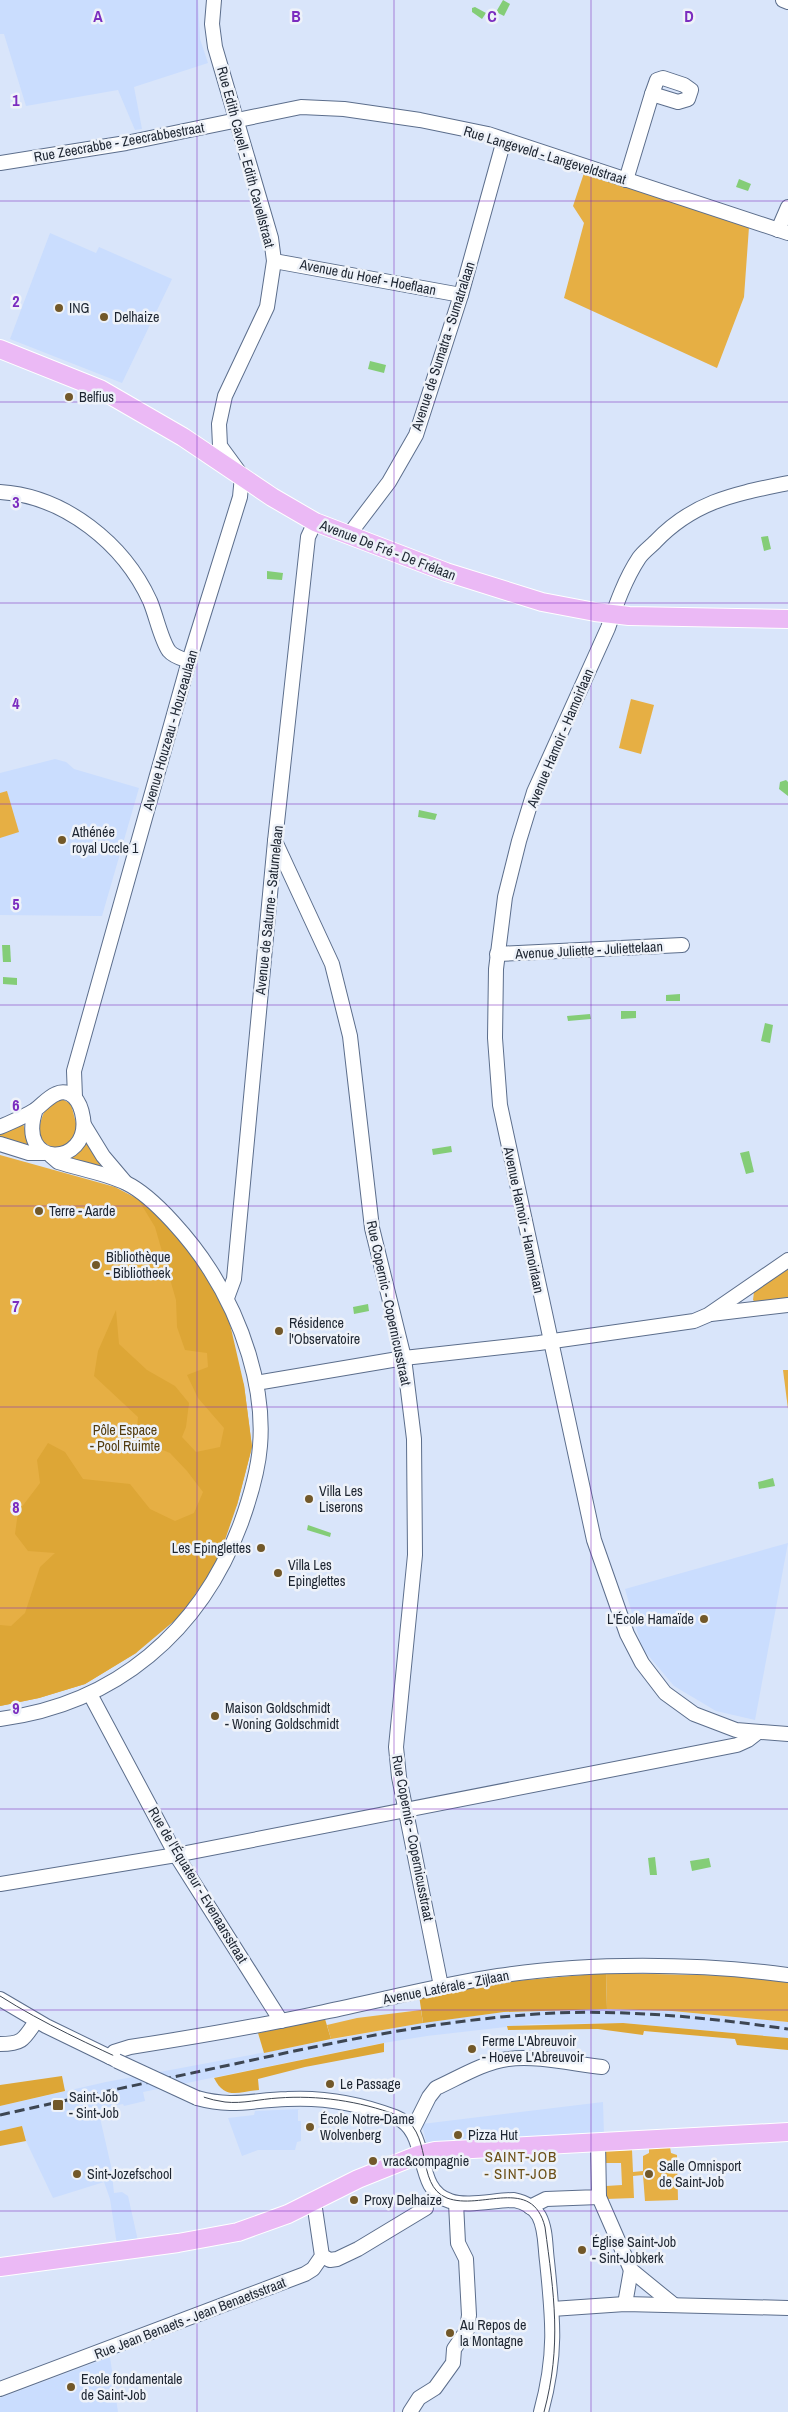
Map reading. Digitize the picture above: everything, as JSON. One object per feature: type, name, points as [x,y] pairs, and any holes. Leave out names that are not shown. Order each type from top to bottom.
[{"type":"main road","name":"Avenue De Fré - De Frélaan","points":[[0,349],[100,388],[183,437],[315,522],[348,536],[492,587],[567,607],[613,614],[788,619]]},
{"type":"main road","points":[[0,2267],[204,2239],[238,2232],[314,2202],[358,2179],[421,2155],[453,2149],[788,2132]]},
{"type":"street","name":"Rue Edith Cavell - Edith Cavellstraat","points":[[214,0],[213,35],[271,238],[274,261],[267,308],[262,322],[237,370],[221,410],[218,433],[220,446],[242,476]]},
{"type":"street","points":[[783,0],[788,2]]},
{"type":"street","points":[[626,180],[652,94]]},
{"type":"street","name":"Rue Langeveld - Langeveldstraat","points":[[237,119],[302,107],[323,107],[420,120],[465,129],[783,231]]},
{"type":"street","name":"Rue Zeecrabbe - Zeecrabbestraat","points":[[0,164],[126,142],[237,119]]},
{"type":"street","name":"Avenue de Sumatra - Sumatralaan","points":[[348,536],[389,482],[416,435],[461,295],[504,140]]},
{"type":"street","points":[[783,231],[788,207]]},
{"type":"street","name":"Avenue du Hoef - Hoeflaan","points":[[274,261],[461,295]]},
{"type":"street","name":"Avenue Houzeau - Houzeaulaan","points":[[75,1097],[74,1071],[189,662],[240,497],[242,476]]},
{"type":"street","name":"Avenue Hamoir - Hamoirlaan","points":[[788,483],[742,492],[708,503],[682,516],[639,558],[534,792],[519,841],[505,897],[497,954],[495,1038],[500,1105],[594,1540],[627,1634],[642,1663],[665,1693],[694,1714],[736,1730],[788,1734]]},
{"type":"street","points":[[0,492],[14,493],[44,502],[72,515],[99,533],[122,558],[140,583],[150,601],[169,651],[178,658],[189,662]]},
{"type":"street","name":"Avenue de Saturne - Saturnelaan","points":[[227,1298],[234,1279],[275,841],[308,537],[315,522]]},
{"type":"street","name":"Rue Copernic - Copernicusstraat","points":[[275,841],[332,964],[350,1036],[372,1228],[404,1358],[414,1439],[415,1555],[396,1747],[406,1809],[441,1986]]},
{"type":"street","name":"Avenue Juliette - Juliettelaan","points":[[497,954],[682,945]]},
{"type":"street","name":"Avenue Houzeau - Houzeaulaan","points":[[60,1092],[66,1077],[74,1071]]},
{"type":"street","points":[[0,1127],[36,1110],[46,1099],[60,1092],[75,1097],[82,1112],[84,1125],[81,1136],[72,1149],[48,1155],[36,1154],[0,1144]]},
{"type":"street","points":[[0,1718],[56,1707],[90,1694],[123,1674],[166,1642],[181,1627],[218,1573],[234,1540],[255,1478],[260,1446],[256,1383],[243,1338],[227,1298],[200,1254],[174,1223],[138,1190],[125,1182],[58,1162],[48,1155],[37,1144],[32,1132],[36,1110]]},
{"type":"street","points":[[84,1125],[104,1156],[125,1182]]},
{"type":"street","points":[[256,1383],[404,1358],[551,1341],[694,1321],[747,1299],[788,1260]]},
{"type":"street","points":[[708,1315],[747,1299],[788,1305]]},
{"type":"street","name":"Rue de l'Équateur - Evenaarsstraat","points":[[90,1694],[176,1855],[281,2021]]},
{"type":"street","points":[[0,1884],[176,1855],[737,1745],[748,1740],[757,1732]]},
{"type":"street","name":"Avenue Latérale - Zijlaan","points":[[114,2059],[114,2052],[130,2047],[281,2021],[441,1986],[516,1974],[604,1967],[735,1969],[788,1975]]},
{"type":"street","points":[[0,1999],[36,2021],[197,2098],[229,2104],[290,2099],[331,2101],[390,2115],[402,2120],[411,2129],[435,2193],[444,2200],[456,2203],[514,2200],[530,2207],[539,2217],[543,2228],[552,2310],[553,2358],[542,2412]]},
{"type":"street","points":[[0,2044],[12,2044],[24,2039],[36,2021]]},
{"type":"street","points":[[411,2129],[414,2127],[429,2097],[436,2088],[498,2061],[510,2058],[532,2059],[602,2067]]},
{"type":"street","points":[[598,2143],[599,2197],[631,2270],[674,2305]]},
{"type":"street","points":[[530,2207],[546,2199],[599,2197]]},
{"type":"street","points":[[314,2202],[322,2256],[330,2260],[337,2259],[358,2249],[426,2208]]},
{"type":"street","points":[[410,2412],[419,2398],[435,2388],[454,2363],[454,2349],[467,2330],[466,2259],[458,2243],[456,2203]]},
{"type":"street","name":"Rue Jean Benaets - Jean Benaetsstraat","points":[[0,2389],[305,2274],[312,2269],[322,2256]]},
{"type":"street","points":[[625,2304],[631,2270]]},
{"type":"street","points":[[552,2310],[625,2304],[788,2308]]},
{"type":"shaded area","points":[[0,0],[198,0],[200,39],[208,63],[134,87],[142,129],[135,130],[118,90],[26,106],[4,34],[0,34]]},
{"type":"shaded area","points":[[503,0],[510,4],[504,16],[496,12]]},
{"type":"shaded area","points":[[475,7],[486,13],[482,19],[472,12],[472,8]]},
{"type":"shaded area","points":[[739,179],[751,184],[748,191],[736,187]]},
{"type":"shaded area","points":[[50,233],[96,253],[99,247],[172,279],[122,383],[10,339]]},
{"type":"shaded area","points":[[370,361],[386,365],[384,373],[368,369]]},
{"type":"shaded area","points":[[768,536],[771,549],[764,551],[761,537]]},
{"type":"shaded area","points":[[267,571],[283,573],[282,580],[267,579]]},
{"type":"shaded area","name":"Athénée royal Uccle 1","points":[[55,759],[66,762],[74,769],[139,788],[102,916],[0,915],[0,773]]},
{"type":"shaded area","points":[[786,780],[788,782],[788,796],[779,789],[780,782]]},
{"type":"shaded area","points":[[419,810],[437,814],[435,820],[418,817]]},
{"type":"shaded area","points":[[2,945],[10,945],[11,962],[3,962]]},
{"type":"shaded area","points":[[3,977],[17,978],[17,985],[3,984]]},
{"type":"shaded area","points":[[680,994],[680,1001],[666,1001],[666,995]]},
{"type":"shaded area","points":[[621,1011],[636,1011],[636,1018],[621,1019]]},
{"type":"shaded area","points":[[590,1014],[591,1019],[568,1021],[567,1016]]},
{"type":"shaded area","points":[[765,1023],[773,1025],[770,1043],[761,1041]]},
{"type":"shaded area","points":[[451,1146],[452,1152],[433,1155],[432,1149]]},
{"type":"shaded area","points":[[749,1151],[754,1172],[746,1174],[740,1153]]},
{"type":"shaded area","points":[[138,1199],[175,1231],[213,1284],[230,1324],[244,1385],[252,1447],[237,1505],[217,1563],[180,1616],[136,1653],[85,1684],[39,1698],[0,1706],[0,1625],[11,1626],[25,1613],[40,1567],[55,1553],[28,1551],[15,1534],[18,1512],[40,1483],[37,1460],[48,1443],[65,1452],[83,1479],[130,1484],[150,1509],[175,1521],[194,1513],[203,1492],[170,1453],[136,1439],[138,1417],[94,1376],[98,1351],[116,1310],[119,1344],[147,1370],[175,1386],[189,1403],[186,1427],[182,1437],[196,1452],[220,1447],[224,1428],[198,1398],[187,1375],[208,1367],[207,1353],[185,1350],[177,1327],[176,1300],[155,1227]]},
{"type":"shaded area","points":[[368,1304],[369,1311],[354,1314],[353,1307]]},
{"type":"shaded area","points":[[773,1478],[775,1486],[759,1489],[758,1482]]},
{"type":"shaded area","points":[[308,1525],[331,1533],[330,1537],[307,1530]]},
{"type":"shaded area","name":"L'École Hamaïde","points":[[788,1543],[755,1720],[716,1711],[674,1686],[642,1648],[625,1589]]},
{"type":"shaded area","points":[[303,1724],[332,1724],[332,1730],[303,1730]]},
{"type":"shaded area","points":[[655,1857],[657,1875],[650,1875],[648,1858]]},
{"type":"shaded area","points":[[709,1858],[711,1867],[692,1871],[690,1861]]},
{"type":"shaded area","points":[[606,1973],[607,2009],[504,2012],[423,2023],[419,1995],[481,1984]]},
{"type":"shaded area","points":[[587,2009],[672,2011],[788,2022],[788,2038],[623,2023],[531,2024],[377,2044],[143,2092],[145,2101],[98,2109],[111,2166],[114,2193],[122,2192],[128,2196],[138,2241],[117,2245],[110,2199],[104,2182],[53,2198],[26,2141],[22,2126],[0,2131],[0,2106],[106,2082],[421,2023],[504,2012]]},
{"type":"shaded area","points":[[325,2019],[331,2039],[264,2053],[258,2033]]},
{"type":"shaded area","points":[[623,2023],[788,2038],[788,2050],[737,2045],[735,2039],[644,2031],[643,2035],[598,2029],[508,2030],[507,2026]]},
{"type":"shaded area","points":[[384,2043],[384,2052],[305,2067],[258,2079],[259,2090],[238,2093],[228,2092],[218,2085],[214,2078]]},
{"type":"shaded area","points":[[62,2076],[65,2091],[0,2106],[0,2085]]},
{"type":"shaded area","points":[[603,2102],[604,2136],[427,2146],[422,2124]]},
{"type":"shaded area","points":[[300,2109],[298,2110],[298,2121],[301,2121],[301,2141],[297,2142],[295,2150],[258,2150],[242,2156],[228,2118],[254,2115],[255,2111]]},
{"type":"shaded area","points":[[22,2126],[26,2141],[0,2146],[0,2131]]},
{"type":"shaded area","name":"Ecole fondamentale de Saint-Job","points":[[110,2357],[118,2412],[0,2412],[0,2398]]},
{"type":"green space","points":[[584,173],[749,227],[744,297],[717,368],[564,298],[584,223],[573,206]]},
{"type":"green space","points":[[631,699],[654,705],[641,754],[619,748]]},
{"type":"green space","points":[[7,791],[19,832],[0,838],[0,793]]},
{"type":"green space","points":[[62,1099],[71,1104],[77,1127],[74,1141],[54,1148],[38,1136],[42,1118],[47,1108]]},
{"type":"green space","points":[[23,1123],[29,1146],[0,1140],[0,1133]]},
{"type":"green space","points":[[85,1140],[108,1169],[61,1158]]},
{"type":"green space","name":"Pôle Espace - Pool Ruimte","points":[[0,1155],[115,1187],[138,1199],[175,1231],[244,1385],[252,1447],[237,1505],[136,1653],[85,1684],[39,1698],[0,1706]]},
{"type":"green space","points":[[788,1267],[788,1302],[756,1303],[753,1300],[754,1292]]},
{"type":"green space","points":[[783,1370],[788,1370],[788,1409]]},
{"type":"green space","points":[[606,1973],[747,1976],[788,1982],[788,2022],[672,2011],[607,2009]]},
{"type":"green space","points":[[421,2010],[423,2023],[331,2039],[327,2025],[357,2018]]},
{"type":"green space","name":"Salle Omnisport de Saint-Job","points":[[670,2147],[671,2153],[677,2155],[678,2200],[645,2201],[643,2175],[633,2176],[634,2198],[606,2199],[606,2186],[622,2185],[621,2163],[605,2163],[605,2151],[632,2150],[633,2172],[643,2171],[643,2156],[649,2153],[649,2148]]},
{"type":"tram line","points":[[0,1996],[68,2034],[202,2097],[225,2102],[293,2097],[323,2098],[368,2106],[397,2115],[409,2122],[416,2132],[431,2182],[437,2191],[447,2198],[460,2201],[517,2198],[529,2202],[538,2211],[545,2227],[555,2320],[553,2364],[544,2412]]},
{"type":"railway","points":[[0,2115],[318,2046],[397,2031],[476,2020],[585,2012],[701,2018],[788,2029]]},
{"type":"place","name":"ING","points":[[59,308]]},
{"type":"place","name":"Delhaize","points":[[104,317]]},
{"type":"place","name":"Belfius","points":[[69,397]]},
{"type":"place","name":"Athénée royal Uccle 1","points":[[62,840]]},
{"type":"place","name":"Terre - Aarde","points":[[39,1211]]},
{"type":"place","name":"Bibliothèque - Bibliotheek","points":[[96,1265]]},
{"type":"place","name":"Résidence l'Observatoire","points":[[279,1331]]},
{"type":"place","name":"Villa Les Liserons","points":[[309,1499]]},
{"type":"place","name":"Les Epinglettes","points":[[261,1548]]},
{"type":"place","name":"Villa Les Epinglettes","points":[[278,1573]]},
{"type":"place","name":"L'École Hamaïde","points":[[704,1619]]},
{"type":"place","name":"Maison Goldschmidt - Woning Goldschmidt","points":[[215,1716]]},
{"type":"place","name":"Ferme L'Abreuvoir - Hoeve L'Abreuvoir","points":[[472,2049]]},
{"type":"place","name":"Le Passage","points":[[330,2084]]},
{"type":"place","name":"Saint-Job - Sint-Job","points":[[58,2105]]},
{"type":"place","name":"École Notre-Dame Wolvenberg","points":[[310,2127]]},
{"type":"place","name":"Pizza Hut","points":[[458,2135]]},
{"type":"place","name":"vrac&compagnie","points":[[373,2161]]},
{"type":"place","name":"Sint-Jozefschool","points":[[77,2174]]},
{"type":"place","name":"Salle Omnisport de Saint-Job","points":[[649,2174]]},
{"type":"place","name":"Proxy Delhaize","points":[[354,2200]]},
{"type":"place","name":"Église Saint-Job - Sint-Jobkerk","points":[[582,2250]]},
{"type":"place","name":"Au Repos de la Montagne","points":[[450,2333]]},
{"type":"place","name":"Ecole fondamentale de Saint-Job","points":[[71,2387]]},
{"type":"district","name":"SAINT-JOB - SINT-JOB","points":[[521,2166]]}]
